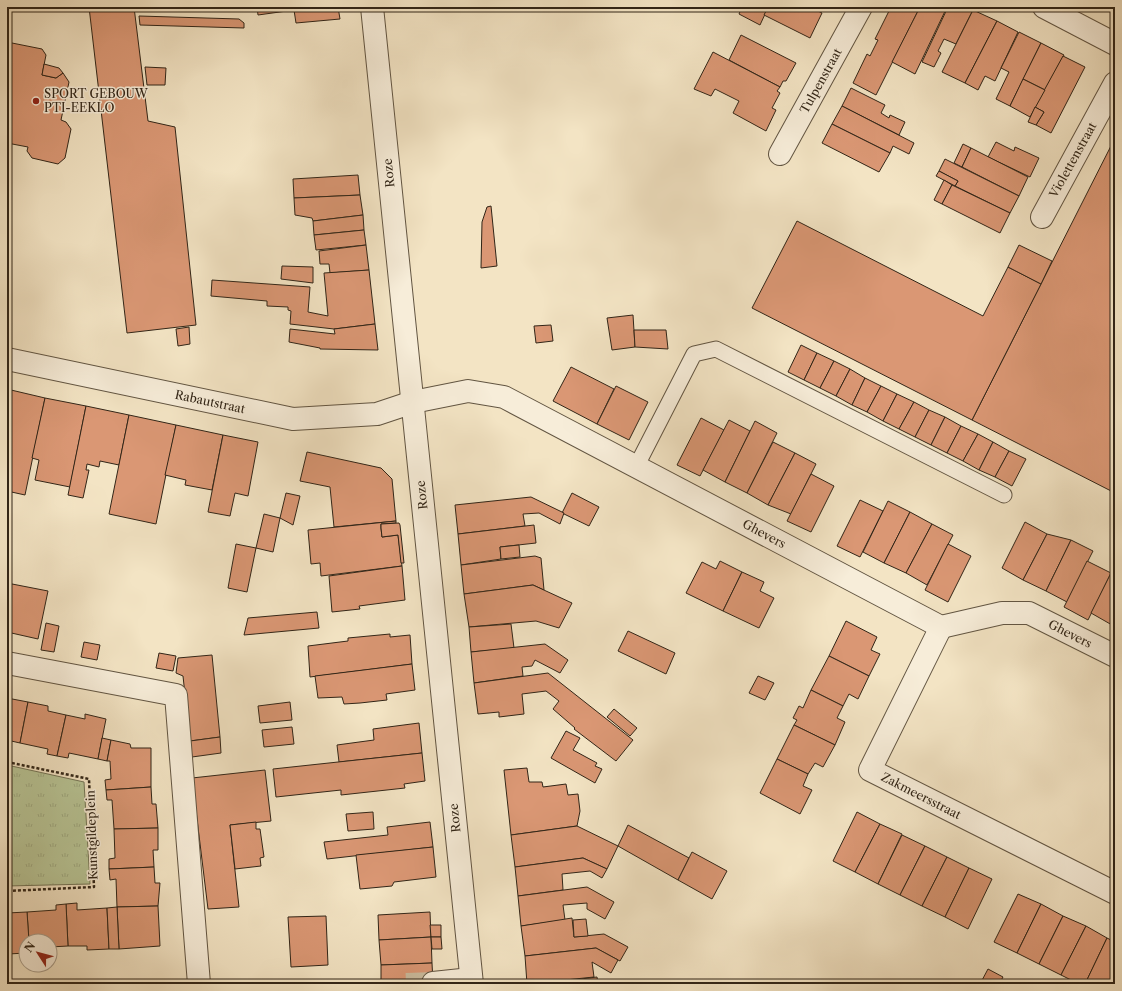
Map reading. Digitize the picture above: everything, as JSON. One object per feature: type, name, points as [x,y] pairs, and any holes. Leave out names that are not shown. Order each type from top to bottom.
[{"type":"street","name":"Roze","points":[[372,7],[472,981]]},
{"type":"street","name":"Tulpenstraat","points":[[780,154],[861,7]]},
{"type":"street","points":[[1044,7],[1115,44]]},
{"type":"street","name":"Violettenstraat","points":[[1042,217],[1115,83]]},
{"type":"street","name":"Rabautstraat","points":[[7,359],[293,419],[376,414],[413,402]]},
{"type":"street","name":"Ghevers","points":[[413,402],[468,391],[504,397],[940,627],[1002,613],[1029,613],[1115,656]]},
{"type":"street","name":"Zakmeersstraat","points":[[940,627],[870,770],[1115,893]]},
{"type":"street","points":[[7,663],[176,695],[200,984]]},
{"type":"street","points":[[433,983],[472,981]]},
{"type":"lane","points":[[636,467],[694,354],[716,349],[1004,495]]},
{"type":"path","name":"Kunstgildeplein","points":[[7,762],[89,779],[94,887],[7,892]]},
{"type":"green space","points":[[7,765],[84,782],[90,884],[7,886]]},
{"type":"building","points":[[89,7],[134,7],[148,121],[175,127],[196,325],[127,333]]},
{"type":"building","points":[[257,7],[338,7],[340,19],[296,23],[294,10],[258,15]]},
{"type":"building","points":[[742,7],[757,7],[766,12],[760,25],[739,14]]},
{"type":"building","points":[[768,7],[810,7],[822,13],[810,38],[764,15]]},
{"type":"building","points":[[891,7],[920,7],[876,95],[853,83],[867,54],[870,56],[878,40],[875,39]]},
{"type":"building","points":[[920,7],[947,7],[915,74],[892,62]]},
{"type":"building","points":[[948,7],[968,7],[973,10],[956,44],[944,39],[938,51],[941,53],[934,67],[922,62]]},
{"type":"building","points":[[973,10],[997,21],[965,83],[942,72]]},
{"type":"building","points":[[139,16],[239,19],[244,23],[244,28],[140,25]]},
{"type":"building","points":[[997,21],[1018,32],[995,81],[985,76],[978,90],[965,83]]},
{"type":"building","points":[[1019,32],[1041,43],[1010,106],[996,99],[1009,72],[1001,68]]},
{"type":"building","points":[[741,35],[796,63],[786,81],[783,81],[780,87],[729,60]]},
{"type":"building","name":"SPORT GEBOUW PTI-EEKLO","points":[[7,42],[42,49],[46,55],[42,75],[56,78],[63,73],[69,82],[61,120],[66,122],[71,129],[65,158],[58,164],[32,158],[27,151],[28,147],[7,143]]},
{"type":"building","points":[[1041,43],[1064,55],[1045,90],[1023,79]]},
{"type":"building","points":[[713,52],[780,87],[777,91],[780,93],[772,108],[776,110],[766,131],[733,113],[739,101],[715,89],[711,96],[694,89]]},
{"type":"building","points":[[1063,56],[1085,67],[1051,133],[1036,125],[1044,112],[1035,107]]},
{"type":"building","points":[[44,64],[59,68],[63,73],[56,78],[42,75]]},
{"type":"building","points":[[145,67],[166,68],[165,85],[147,85]]},
{"type":"building","points":[[1023,79],[1045,90],[1030,117],[1010,106]]},
{"type":"building","points":[[851,88],[885,105],[881,113],[889,118],[890,115],[905,122],[899,135],[842,106]]},
{"type":"building","points":[[842,106],[914,143],[909,154],[893,146],[890,153],[832,124]]},
{"type":"building","points":[[1035,107],[1044,112],[1036,125],[1028,122]]},
{"type":"building","points":[[832,124],[890,153],[879,172],[822,143]]},
{"type":"building","points":[[1115,138],[1115,493],[972,420]]},
{"type":"building","points":[[996,142],[1014,151],[1015,147],[1039,158],[1030,177],[988,157]]},
{"type":"building","points":[[963,144],[971,148],[962,167],[954,163]]},
{"type":"building","points":[[971,148],[1028,177],[1019,196],[962,167]]},
{"type":"building","points":[[945,159],[1019,196],[1010,213],[955,186],[958,181],[939,171]]},
{"type":"building","points":[[939,171],[958,181],[955,186],[936,176]]},
{"type":"building","points":[[358,175],[360,195],[294,198],[293,179]]},
{"type":"building","points":[[944,180],[952,185],[942,204],[934,200]]},
{"type":"building","points":[[952,185],[1010,213],[1000,233],[942,204]]},
{"type":"building","points":[[360,195],[363,215],[313,221],[312,218],[295,215],[294,198]]},
{"type":"building","points":[[491,206],[497,266],[481,268],[482,222],[487,207]]},
{"type":"building","points":[[363,215],[364,230],[314,235],[313,221]]},
{"type":"building","points":[[797,221],[983,316],[1008,267],[1041,284],[972,420],[752,308]]},
{"type":"building","points":[[364,230],[366,245],[316,250],[314,235]]},
{"type":"building","points":[[366,245],[369,270],[330,273],[329,264],[320,264],[319,251]]},
{"type":"building","points":[[1019,245],[1052,261],[1041,284],[1008,267]]},
{"type":"building","points":[[282,266],[313,267],[313,283],[281,279]]},
{"type":"building","points":[[369,270],[375,324],[334,329],[290,324],[291,311],[288,310],[288,307],[267,306],[267,301],[211,296],[212,280],[310,287],[308,312],[328,316],[324,273]]},
{"type":"building","points":[[633,315],[635,347],[612,350],[607,318]]},
{"type":"building","points":[[375,324],[378,350],[320,349],[289,342],[290,329],[335,334],[334,329]]},
{"type":"building","points":[[551,325],[553,341],[536,343],[534,326]]},
{"type":"building","points":[[189,327],[190,344],[178,346],[176,329]]},
{"type":"building","points":[[634,330],[666,330],[668,349],[635,347]]},
{"type":"building","points":[[801,345],[817,353],[804,380],[788,372]]},
{"type":"building","points":[[817,353],[834,361],[820,388],[804,380]]},
{"type":"building","points":[[834,361],[850,369],[836,396],[820,388]]},
{"type":"building","points":[[571,367],[614,389],[597,424],[553,401]]},
{"type":"building","points":[[850,369],[865,378],[852,405],[836,396]]},
{"type":"building","points":[[865,378],[881,386],[867,412],[852,405]]},
{"type":"building","points":[[616,386],[648,402],[629,440],[597,424]]},
{"type":"building","points":[[881,386],[897,394],[883,421],[867,412]]},
{"type":"building","points":[[7,390],[11,390],[7,409]]},
{"type":"building","points":[[11,390],[45,398],[25,495],[7,491],[7,409]]},
{"type":"building","points":[[897,394],[914,402],[899,429],[883,421]]},
{"type":"building","points":[[45,398],[86,406],[70,487],[35,480],[39,460],[32,458]]},
{"type":"building","points":[[914,402],[929,410],[915,437],[899,429]]},
{"type":"building","points":[[86,406],[129,415],[119,465],[100,461],[99,467],[87,464],[86,470],[89,470],[83,498],[68,495]]},
{"type":"building","points":[[929,410],[945,417],[931,445],[915,437]]},
{"type":"building","points":[[129,415],[176,425],[156,524],[109,514]]},
{"type":"building","points":[[945,417],[961,426],[947,453],[931,445]]},
{"type":"building","points":[[701,418],[724,430],[700,476],[677,465]]},
{"type":"building","points":[[729,420],[750,431],[725,482],[703,470]]},
{"type":"building","points":[[755,421],[777,433],[747,493],[725,482]]},
{"type":"building","points":[[176,425],[223,435],[212,490],[185,485],[186,480],[165,475]]},
{"type":"building","points":[[961,426],[978,434],[963,461],[947,453]]},
{"type":"building","points":[[978,434],[993,442],[979,470],[963,461]]},
{"type":"building","points":[[223,435],[258,442],[248,496],[235,493],[230,516],[208,512]]},
{"type":"building","points":[[773,442],[795,453],[768,505],[747,493]]},
{"type":"building","points":[[993,442],[1009,451],[995,477],[979,470]]},
{"type":"building","points":[[1009,451],[1026,459],[1012,486],[995,477]]},
{"type":"building","points":[[307,452],[381,468],[392,479],[396,521],[334,527],[330,487],[300,481]]},
{"type":"building","points":[[795,453],[816,464],[791,514],[768,505]]},
{"type":"building","points":[[811,474],[834,486],[811,532],[787,521]]},
{"type":"building","points":[[286,493],[300,496],[293,525],[280,518]]},
{"type":"building","points":[[572,493],[599,507],[589,526],[562,513]]},
{"type":"building","points":[[531,497],[564,513],[560,524],[539,513],[523,514],[525,526],[458,534],[455,505]]},
{"type":"building","points":[[860,500],[883,511],[860,557],[837,546]]},
{"type":"building","points":[[888,501],[910,512],[884,563],[863,552]]},
{"type":"building","points":[[910,512],[932,524],[906,573],[884,563]]},
{"type":"building","points":[[264,514],[280,518],[273,552],[256,548]]},
{"type":"building","points":[[396,521],[396,523],[381,524],[382,537],[398,535],[402,566],[321,576],[320,563],[311,564],[308,530]]},
{"type":"building","points":[[1025,522],[1047,534],[1023,580],[1002,568]]},
{"type":"building","points":[[399,523],[404,563],[401,563],[398,535],[382,537],[381,524]]},
{"type":"building","points":[[932,524],[953,535],[927,585],[906,573]]},
{"type":"building","points":[[534,525],[536,543],[500,547],[501,559],[461,565],[458,534]]},
{"type":"building","points":[[1047,534],[1071,540],[1046,591],[1023,580]]},
{"type":"building","points":[[1071,540],[1093,551],[1067,602],[1046,591]]},
{"type":"building","points":[[236,544],[256,548],[247,592],[228,588]]},
{"type":"building","points":[[948,544],[971,556],[948,602],[925,590]]},
{"type":"building","points":[[519,545],[520,557],[501,559],[500,547]]},
{"type":"building","points":[[535,556],[541,558],[544,590],[533,585],[464,594],[461,565]]},
{"type":"building","points":[[720,561],[742,572],[723,611],[686,593],[702,562],[716,569]]},
{"type":"building","points":[[1087,561],[1111,573],[1088,620],[1064,607]]},
{"type":"building","points":[[1115,565],[1115,619],[1112,625],[1091,613]]},
{"type":"building","points":[[402,566],[405,600],[359,606],[360,609],[332,612],[329,576]]},
{"type":"building","points":[[742,572],[764,582],[760,591],[774,598],[759,628],[723,611]]},
{"type":"building","points":[[7,583],[48,591],[38,639],[7,632]]},
{"type":"building","points":[[533,585],[572,603],[559,628],[536,621],[469,627],[464,594]]},
{"type":"building","points":[[317,612],[319,628],[244,635],[248,618]]},
{"type":"building","points":[[846,621],[877,637],[871,650],[880,654],[869,676],[829,656]]},
{"type":"building","points":[[46,623],[59,626],[54,652],[41,650]]},
{"type":"building","points":[[511,624],[514,648],[471,652],[469,627]]},
{"type":"building","points":[[628,631],[675,653],[666,674],[618,651]]},
{"type":"building","points":[[390,634],[390,637],[410,635],[412,664],[310,677],[308,646],[348,641],[348,638]]},
{"type":"building","points":[[84,642],[100,645],[97,660],[81,657]]},
{"type":"building","points":[[545,644],[568,660],[560,673],[535,660],[532,666],[522,667],[523,676],[474,683],[471,652]]},
{"type":"building","points":[[159,653],[176,656],[173,671],[156,668]]},
{"type":"building","points":[[212,655],[220,737],[190,741],[183,676],[176,673],[178,658]]},
{"type":"building","points":[[829,656],[869,676],[858,699],[849,694],[843,706],[811,690]]},
{"type":"building","points":[[412,664],[415,690],[386,694],[387,700],[360,703],[344,704],[342,697],[318,698],[315,676]]},
{"type":"building","points":[[548,673],[633,740],[616,761],[574,729],[575,728],[553,709],[559,701],[546,691],[522,694],[524,714],[499,717],[499,712],[478,714],[474,683]]},
{"type":"building","points":[[758,676],[774,683],[765,700],[749,693]]},
{"type":"building","points":[[811,690],[843,706],[837,718],[845,722],[835,745],[794,725],[797,720],[793,718],[799,706],[803,708]]},
{"type":"building","points":[[7,698],[28,702],[20,743],[7,740]]},
{"type":"building","points":[[28,702],[48,706],[48,711],[66,715],[57,756],[47,754],[48,749],[20,743]]},
{"type":"building","points":[[290,702],[292,720],[260,723],[258,706]]},
{"type":"building","points":[[614,709],[637,728],[630,736],[607,717]]},
{"type":"building","points":[[85,714],[106,719],[98,759],[69,753],[68,758],[57,756],[66,715],[85,719]]},
{"type":"building","points":[[419,723],[422,753],[339,762],[337,745],[374,740],[373,729]]},
{"type":"building","points":[[794,725],[835,745],[823,767],[815,763],[808,774],[777,759]]},
{"type":"building","points":[[292,727],[294,744],[264,747],[262,730]]},
{"type":"building","points":[[566,731],[580,738],[573,750],[597,763],[595,766],[602,769],[595,783],[551,758]]},
{"type":"building","points":[[220,737],[221,753],[192,757],[190,741]]},
{"type":"building","points":[[102,738],[111,740],[107,761],[98,759]]},
{"type":"building","points":[[111,740],[130,744],[131,748],[151,748],[151,787],[106,790],[105,780],[111,779],[110,761],[107,761]]},
{"type":"building","points":[[422,753],[425,781],[404,784],[405,788],[341,795],[341,790],[276,797],[273,769]]},
{"type":"building","points":[[777,759],[808,774],[803,786],[812,790],[800,814],[760,793]]},
{"type":"building","points":[[527,768],[529,782],[542,782],[543,787],[566,784],[568,795],[578,794],[580,811],[577,826],[511,835],[504,770]]},
{"type":"building","points":[[265,770],[271,821],[230,825],[239,907],[208,909],[192,778]]},
{"type":"building","points":[[151,787],[152,804],[156,804],[158,828],[114,829],[112,800],[107,800],[106,790]]},
{"type":"building","points":[[373,812],[374,829],[348,831],[346,814]]},
{"type":"building","points":[[857,812],[880,824],[855,872],[833,861]]},
{"type":"building","points":[[256,822],[256,829],[260,829],[264,857],[260,858],[261,866],[235,869],[230,825]]},
{"type":"building","points":[[430,822],[433,847],[327,859],[324,842],[388,835],[387,827]]},
{"type":"building","points":[[880,824],[902,834],[878,884],[855,872]]},
{"type":"building","points":[[628,825],[689,858],[678,880],[618,846]]},
{"type":"building","points":[[577,826],[618,846],[607,869],[583,858],[515,867],[511,835]]},
{"type":"building","points":[[158,828],[158,850],[153,850],[154,867],[109,869],[109,859],[115,858],[114,829]]},
{"type":"building","points":[[902,835],[925,846],[900,895],[878,884]]},
{"type":"building","points":[[925,846],[947,857],[922,906],[900,895]]},
{"type":"building","points":[[433,847],[436,877],[394,882],[392,886],[360,889],[356,855]]},
{"type":"building","points":[[692,852],[727,871],[712,899],[678,880]]},
{"type":"building","points":[[947,857],[969,868],[945,917],[922,906]]},
{"type":"building","points":[[583,858],[607,869],[602,878],[590,871],[562,874],[563,890],[518,896],[515,867]]},
{"type":"building","points":[[154,867],[155,883],[160,883],[158,906],[117,907],[116,879],[110,880],[109,869]]},
{"type":"building","points":[[969,868],[992,879],[968,929],[945,917]]},
{"type":"building","points":[[587,887],[614,902],[605,919],[587,909],[587,903],[563,905],[565,920],[521,926],[518,896]]},
{"type":"building","points":[[1018,894],[1041,904],[1017,953],[994,942]]},
{"type":"building","points":[[77,903],[77,910],[107,908],[109,949],[87,950],[87,946],[68,946],[66,904]]},
{"type":"building","points":[[66,904],[68,946],[58,947],[58,933],[28,933],[27,912],[56,910],[56,905]]},
{"type":"building","points":[[1041,904],[1063,916],[1039,964],[1017,953]]},
{"type":"building","points":[[158,906],[160,946],[119,949],[117,907]]},
{"type":"building","points":[[117,907],[119,949],[109,949],[107,908]]},
{"type":"building","points":[[27,912],[28,933],[18,933],[18,953],[8,954],[7,913]]},
{"type":"building","points":[[430,912],[431,937],[379,940],[378,915]]},
{"type":"building","points":[[326,916],[328,965],[291,967],[288,917]]},
{"type":"building","points":[[1063,916],[1086,926],[1061,975],[1039,964]]},
{"type":"building","points":[[572,918],[574,937],[604,934],[628,947],[620,961],[596,948],[525,956],[521,926]]},
{"type":"building","points":[[586,919],[588,936],[574,937],[573,920]]},
{"type":"building","points":[[430,925],[441,925],[441,937],[431,937]]},
{"type":"building","points":[[1086,926],[1107,938],[1085,984],[1079,984],[1061,975]]},
{"type":"building","points":[[431,937],[432,963],[381,965],[379,940]]},
{"type":"building","points":[[431,937],[441,937],[442,949],[432,949]]},
{"type":"building","points":[[1107,938],[1115,942],[1115,980],[1113,984],[1085,984]]},
{"type":"building","points":[[596,948],[618,960],[611,973],[592,962],[594,977],[527,984],[525,956]]},
{"type":"building","points":[[432,963],[433,983],[381,984],[381,965]]},
{"type":"building","points":[[988,969],[1003,977],[999,984],[980,984]]},
{"type":"building","points":[[597,977],[598,984],[540,984]]},
{"type":"tunnel","points":[[406,984],[433,983]]},
{"type":"place","name":"SPORT GEBOUW PTI-EEKLO","points":[[36,101]]}]
